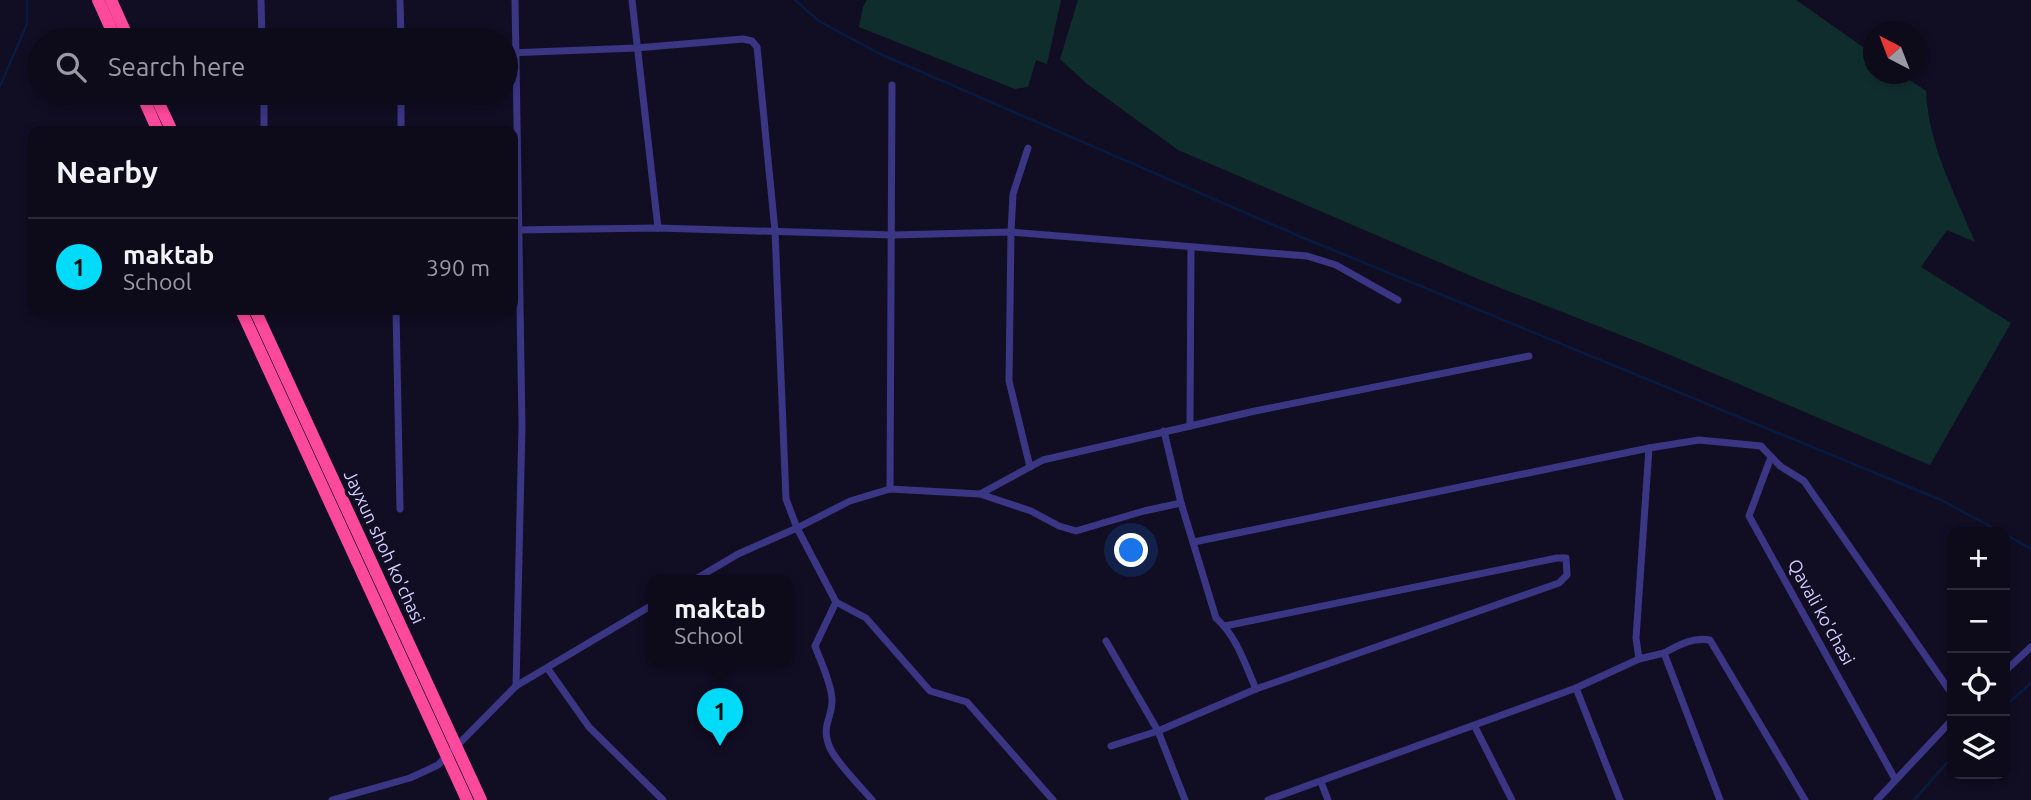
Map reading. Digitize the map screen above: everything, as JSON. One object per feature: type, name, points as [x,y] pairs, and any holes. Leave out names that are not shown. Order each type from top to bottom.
[{"type":"highway","points":[[98,0],[111,28]]},
{"type":"highway","points":[[111,0],[124,28]]},
{"type":"highway","points":[[146,105],[156,126]]},
{"type":"highway","points":[[160,105],[170,126]]},
{"type":"highway","name":"Jayxun shoh ko'chasi","points":[[244,315],[452,752],[481,800]]},
{"type":"highway","name":"Jayxun shoh ko'chasi","points":[[257,315],[452,752],[467,800]]},
{"type":"street","points":[[261,0],[262,28]]},
{"type":"street","points":[[400,0],[401,28]]},
{"type":"street","points":[[515,0],[515,28]]},
{"type":"street","points":[[632,0],[658,228]]},
{"type":"street","points":[[518,52],[636,48],[743,39],[752,41],[757,47],[775,231],[786,499],[797,528],[836,602],[866,618],[930,691],[967,702],[1053,800]]},
{"type":"street","points":[[890,489],[892,85]]},
{"type":"street","points":[[264,105],[264,126]]},
{"type":"street","points":[[401,105],[401,126]]},
{"type":"street","points":[[515,105],[515,126]]},
{"type":"street","points":[[1028,148],[1013,194],[1009,382],[1030,467]]},
{"type":"street","points":[[518,230],[658,228],[893,235],[1011,232],[1307,256],[1336,265],[1398,300]]},
{"type":"street","points":[[1190,426],[1191,247]]},
{"type":"street","points":[[516,686],[522,426],[518,295]]},
{"type":"street","points":[[396,315],[400,509]]},
{"type":"street","points":[[980,494],[1043,460],[1190,426],[1529,356]]},
{"type":"street","points":[[1164,432],[1181,503],[1216,618],[1225,625],[1240,650],[1255,689]]},
{"type":"street","points":[[1194,542],[1648,448],[1699,440],[1761,446],[1771,457],[1804,481],[1947,687]]},
{"type":"street","points":[[1639,659],[1636,638],[1648,448]]},
{"type":"street","name":"Qavali ko'chasi","points":[[1771,457],[1749,516],[1895,779]]},
{"type":"street","points":[[702,575],[738,554],[850,501],[890,489],[980,494],[1031,511],[1059,526],[1076,531],[1181,503]]},
{"type":"street","points":[[1111,746],[1158,731],[1255,689],[1559,583],[1567,575],[1566,558],[1225,625]]},
{"type":"street","points":[[836,602],[815,646],[832,696],[826,733],[831,750],[872,800]]},
{"type":"street","points":[[332,800],[410,778],[438,765],[516,686],[648,607]]},
{"type":"street","points":[[1268,800],[1475,727],[1576,688],[1639,659],[1701,639],[1710,640],[1805,800]]},
{"type":"street","points":[[1106,641],[1158,731],[1185,800]]},
{"type":"street","points":[[2010,666],[2031,647]]},
{"type":"street","points":[[1664,653],[1720,800]]},
{"type":"street","points":[[548,669],[589,727],[663,800]]},
{"type":"street","points":[[1576,688],[1620,800]]},
{"type":"street","points":[[1877,800],[1947,725]]},
{"type":"street","points":[[1475,727],[1512,800]]},
{"type":"street","points":[[1321,782],[1328,800]]},
{"type":"green space","points":[[867,0],[1061,0],[1047,64],[1036,60],[1028,87],[1015,89],[859,27]]},
{"type":"green space","points":[[1078,0],[1796,0],[1863,47],[1863,84],[1916,84],[1926,91],[1937,149],[1975,242],[1947,230],[1921,267],[2011,323],[1930,465],[1651,347],[1483,281],[1178,150],[1086,83],[1060,59]]},
{"type":"waterway","points":[[0,86],[27,24],[27,0]]},
{"type":"waterway","points":[[795,0],[819,21],[878,53],[1299,236],[1941,500],[1992,527]]},
{"type":"waterway","points":[[2010,537],[2031,549]]},
{"type":"waterway","points":[[2010,702],[2031,683]]},
{"type":"waterway","points":[[1914,800],[1947,763]]},
{"type":"place","name":"maktab","points":[[720,746]]}]
